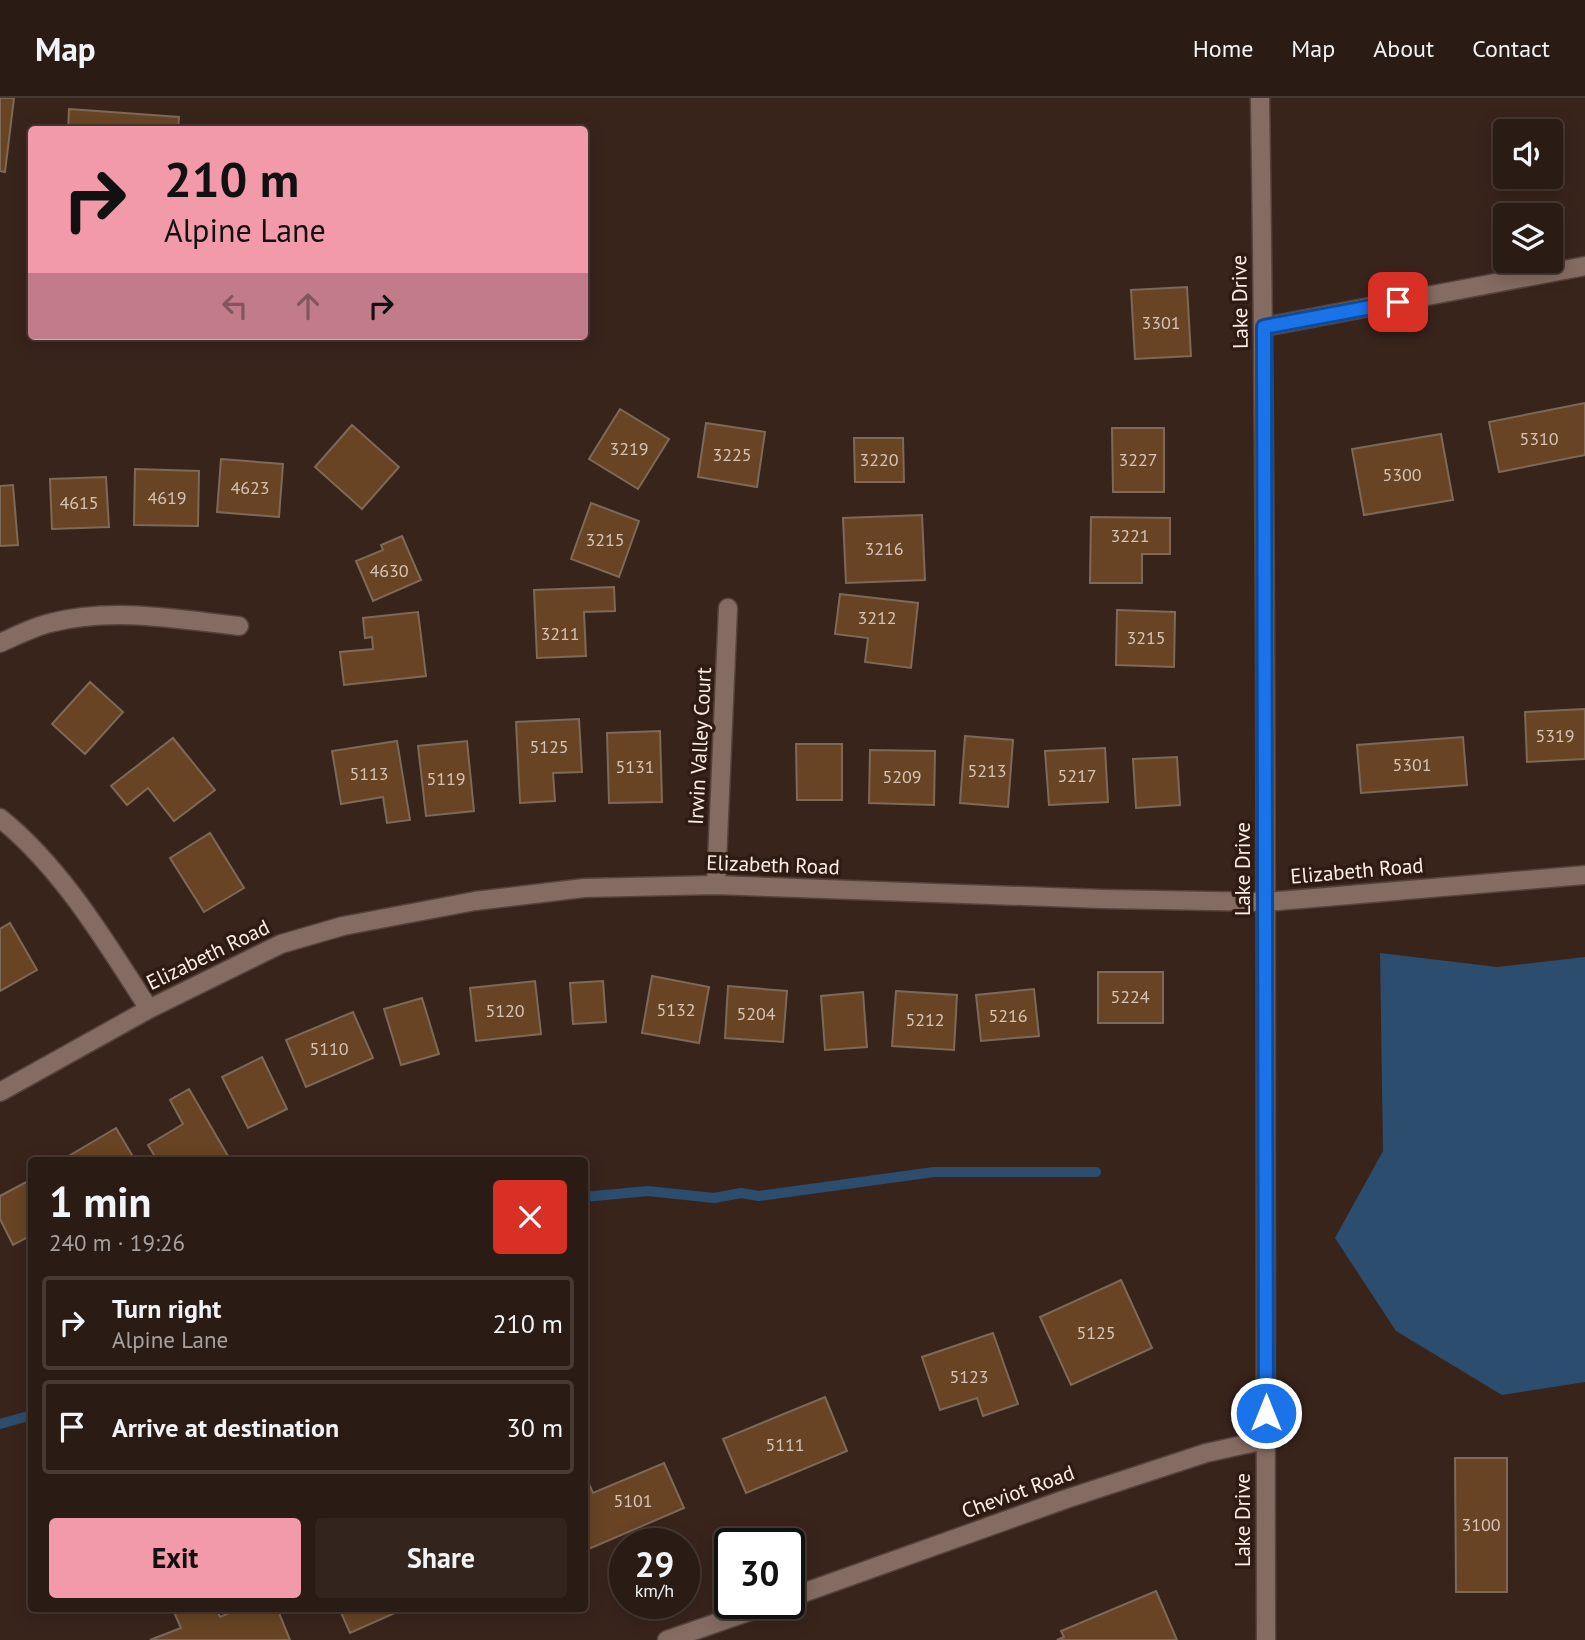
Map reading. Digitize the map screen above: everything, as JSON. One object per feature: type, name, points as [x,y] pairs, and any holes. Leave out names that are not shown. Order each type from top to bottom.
[{"type":"street","name":"Lake Drive","points":[[1260,98],[1264,327],[1266,1640]]},
{"type":"street","points":[[1264,327],[1585,266]]},
{"type":"street","name":"Irwin Valley Court","points":[[716,885],[728,608]]},
{"type":"street","points":[[0,643],[48,623],[99,614],[150,616],[239,626]]},
{"type":"street","points":[[0,818],[18,833],[54,873],[103,939],[149,1009]]},
{"type":"street","name":"Elizabeth Road","points":[[0,1092],[149,1009],[281,944],[343,926],[475,901],[584,888],[716,885],[1266,902],[1585,875]]},
{"type":"street","name":"Cheviot Road","points":[[805,1592],[1066,1499],[1206,1453],[1265,1440]]},
{"type":"street","points":[[667,1640],[728,1619]]},
{"type":"water","points":[[1380,953],[1497,967],[1585,957],[1585,1382],[1502,1395],[1396,1331],[1335,1238],[1383,1151]]},
{"type":"building","points":[[0,98],[14,98],[5,172],[0,171]]},
{"type":"building","points":[[69,109],[179,117],[178,126],[68,126]]},
{"type":"building","points":[[1187,287],[1191,356],[1135,359],[1131,290]]},
{"type":"building","points":[[1585,403],[1585,455],[1499,472],[1489,422]]},
{"type":"building","points":[[620,409],[669,439],[638,489],[589,459]]},
{"type":"building","points":[[706,423],[765,432],[757,487],[698,477]]},
{"type":"building","points":[[352,425],[399,467],[362,509],[315,467]]},
{"type":"building","points":[[1112,428],[1164,428],[1164,492],[1113,492]]},
{"type":"building","points":[[1441,434],[1453,500],[1364,515],[1352,449]]},
{"type":"building","points":[[854,438],[903,438],[904,482],[855,482]]},
{"type":"building","points":[[221,459],[283,464],[279,517],[217,512]]},
{"type":"building","points":[[135,469],[199,471],[198,526],[134,525]]},
{"type":"building","points":[[106,477],[109,527],[52,529],[50,479]]},
{"type":"building","points":[[13,485],[18,545],[0,546],[0,486]]},
{"type":"building","points":[[591,503],[639,521],[619,577],[571,559]]},
{"type":"building","points":[[922,515],[925,580],[846,583],[843,518]]},
{"type":"building","points":[[1091,517],[1170,518],[1170,554],[1142,554],[1142,583],[1090,583]]},
{"type":"building","points":[[402,536],[421,580],[373,601],[356,561],[383,550],[381,545]]},
{"type":"building","points":[[614,587],[615,611],[584,612],[586,656],[537,658],[534,590]]},
{"type":"building","points":[[840,594],[918,603],[911,668],[865,662],[868,638],[835,634]]},
{"type":"building","points":[[1117,610],[1175,612],[1174,667],[1116,665]]},
{"type":"building","points":[[418,612],[426,676],[344,685],[340,652],[373,649],[372,637],[365,638],[363,618]]},
{"type":"building","points":[[90,682],[123,712],[85,754],[52,724]]},
{"type":"building","points":[[1585,709],[1585,759],[1527,762],[1525,712]]},
{"type":"building","points":[[579,719],[582,772],[553,773],[555,801],[520,803],[516,722]]},
{"type":"building","points":[[660,731],[662,802],[609,803],[607,733]]},
{"type":"building","points":[[965,736],[1013,740],[1008,807],[960,803]]},
{"type":"building","points":[[1463,737],[1467,785],[1361,793],[1357,745]]},
{"type":"building","points":[[173,738],[215,790],[174,821],[148,788],[127,805],[111,786]]},
{"type":"building","points":[[397,741],[410,820],[387,823],[383,797],[341,804],[332,751]]},
{"type":"building","points":[[467,741],[474,811],[426,816],[418,746]]},
{"type":"building","points":[[796,744],[842,744],[842,800],[797,800]]},
{"type":"building","points":[[1105,748],[1108,802],[1049,805],[1045,751]]},
{"type":"building","points":[[870,750],[935,751],[934,805],[869,803]]},
{"type":"building","points":[[1177,757],[1180,805],[1136,808],[1133,759]]},
{"type":"building","points":[[210,833],[244,888],[204,912],[170,858]]},
{"type":"building","points":[[10,923],[37,970],[0,991],[0,929]]},
{"type":"building","points":[[1098,972],[1163,972],[1163,1023],[1098,1023]]},
{"type":"building","points":[[652,976],[709,987],[699,1043],[642,1033]]},
{"type":"building","points":[[535,981],[541,1034],[476,1041],[470,988]]},
{"type":"building","points":[[603,981],[606,1022],[573,1024],[570,983]]},
{"type":"building","points":[[728,986],[787,991],[783,1042],[725,1038]]},
{"type":"building","points":[[1034,989],[1039,1036],[981,1041],[976,995]]},
{"type":"building","points":[[896,991],[957,995],[954,1050],[892,1046]]},
{"type":"building","points":[[863,992],[867,1047],[825,1050],[821,996]]},
{"type":"building","points":[[422,998],[439,1054],[401,1065],[384,1009]]},
{"type":"building","points":[[353,1012],[373,1058],[306,1087],[286,1040]]},
{"type":"building","points":[[262,1057],[287,1109],[248,1128],[222,1077]]},
{"type":"building","points":[[189,1089],[228,1156],[155,1157],[148,1145],[183,1124],[170,1100]]},
{"type":"building","points":[[116,1128],[133,1157],[67,1157]]},
{"type":"building","points":[[28,1181],[28,1237],[13,1245],[0,1219],[0,1196]]},
{"type":"building","points":[[1121,1280],[1152,1348],[1071,1385],[1040,1317]]},
{"type":"building","points":[[993,1333],[1018,1404],[983,1416],[977,1398],[940,1410],[922,1357]]},
{"type":"building","points":[[825,1397],[847,1451],[746,1493],[723,1439]]},
{"type":"building","points":[[1455,1458],[1507,1458],[1507,1592],[1456,1592]]},
{"type":"building","points":[[664,1463],[684,1508],[637,1528],[609,1528],[609,1540],[588,1549],[588,1482],[593,1493]]},
{"type":"building","points":[[1156,1591],[1177,1640],[1057,1640],[1064,1637],[1061,1631]]},
{"type":"building","points":[[174,1612],[218,1612],[220,1617],[232,1612],[279,1612],[290,1640],[150,1640],[181,1628]]},
{"type":"building","points":[[341,1612],[397,1612],[350,1633]]},
{"type":"waterway","points":[[588,1197],[648,1191],[714,1198],[741,1193],[759,1196],[934,1172],[1096,1172]]},
{"type":"waterway","points":[[0,1424],[28,1416]]},
{"type":"route","points":[[1266,1413],[1264,327],[1398,302]]}]
